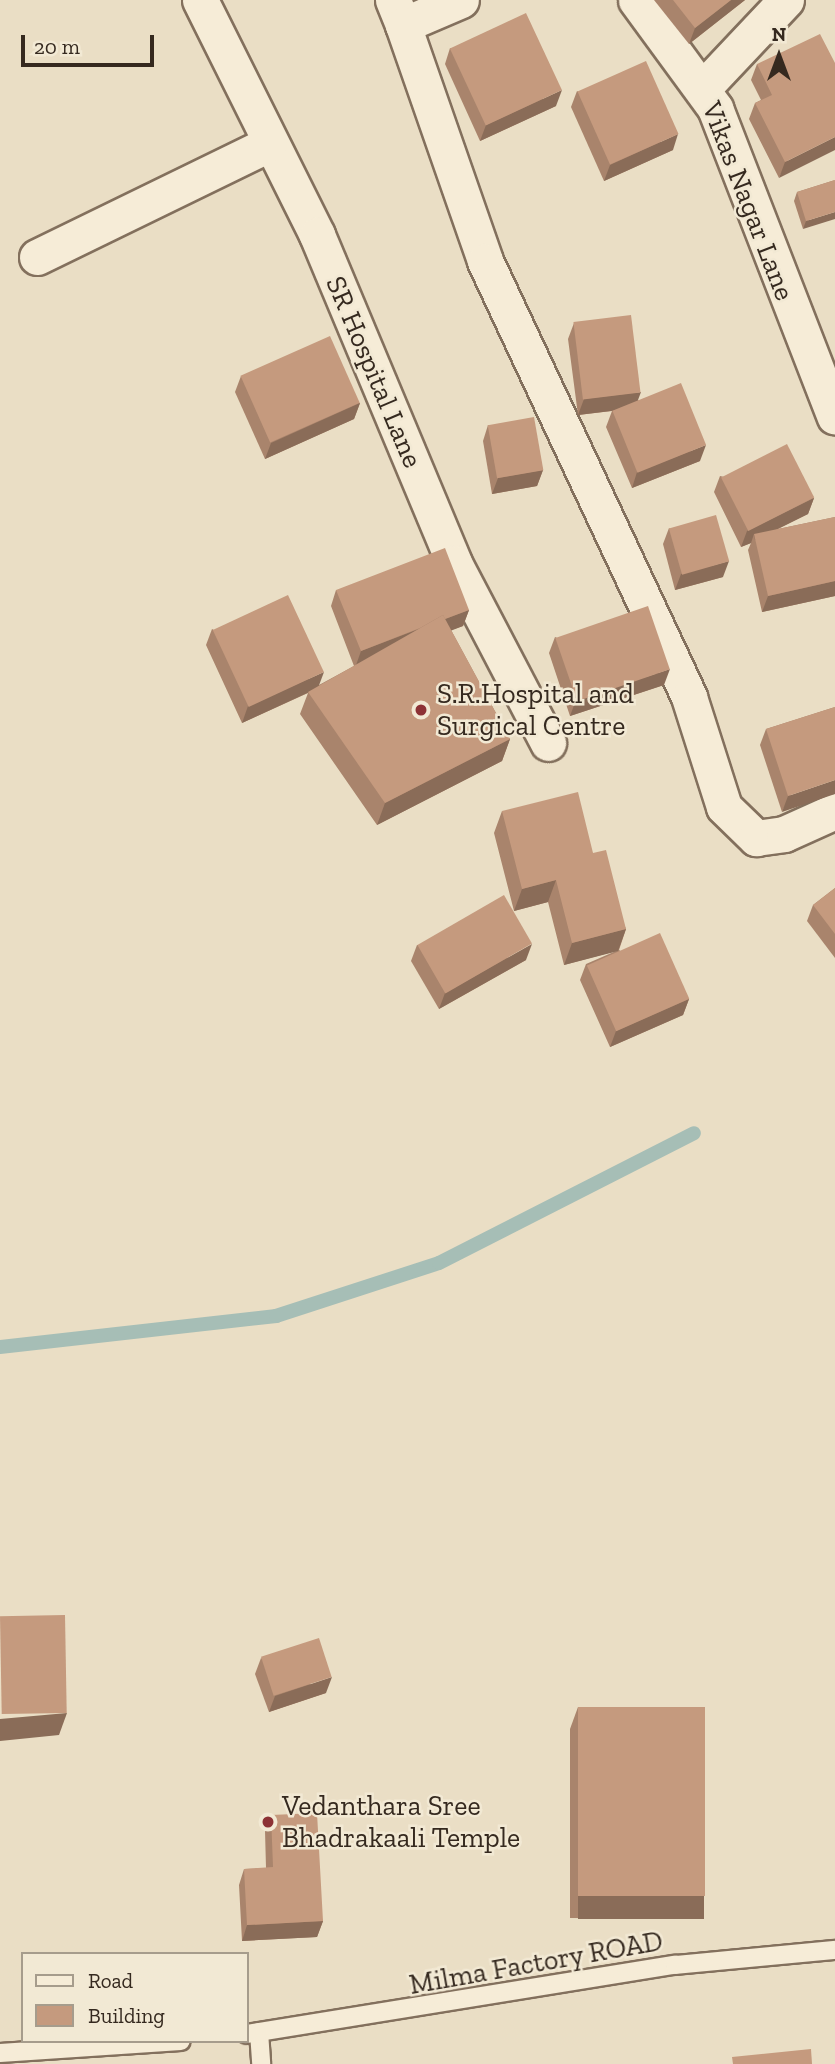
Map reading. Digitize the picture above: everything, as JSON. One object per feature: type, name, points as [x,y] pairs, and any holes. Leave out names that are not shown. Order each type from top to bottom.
[{"type":"street","name":"SR Hospital Lane","points":[[200,0],[268,144],[317,234],[454,563],[548,743]]},
{"type":"street","points":[[461,0],[398,13],[485,261],[689,697],[724,807],[756,838],[784,834],[835,811]]},
{"type":"street","name":"Vikas Nagar Lane","points":[[636,0],[702,88],[835,417]]},
{"type":"street","points":[[702,88],[786,0]]},
{"type":"street","points":[[37,257],[268,144]]},
{"type":"lane","name":"Milma Factory ROAD","points":[[253,2033],[675,1965],[835,1950]]},
{"type":"lane","points":[[253,2033],[261,2064]]},
{"type":"lane","points":[[0,2053],[151,2043]]},
{"type":"building","points":[[673,0],[731,0],[695,28]]},
{"type":"building","points":[[526,13],[562,90],[486,126],[450,48]]},
{"type":"building","points":[[820,34],[835,63],[835,137],[785,162],[755,103],[772,95],[757,64]]},
{"type":"building","points":[[646,61],[679,134],[610,165],[577,92]]},
{"type":"building","points":[[835,180],[835,212],[806,221],[797,192]]},
{"type":"building","points":[[631,315],[641,392],[583,399],[573,322]]},
{"type":"building","points":[[330,336],[360,403],[270,443],[240,376]]},
{"type":"building","points":[[681,383],[706,445],[637,473],[612,411]]},
{"type":"building","points":[[534,417],[543,470],[497,478],[488,425]]},
{"type":"building","points":[[787,444],[814,497],[748,531],[721,478]]},
{"type":"building","points":[[716,515],[729,561],[682,575],[669,529]]},
{"type":"building","points":[[835,517],[835,581],[768,596],[754,534]]},
{"type":"building","points":[[445,548],[469,610],[445,619],[443,615],[420,628],[361,651],[336,590]]},
{"type":"building","points":[[288,595],[324,672],[249,707],[213,630]]},
{"type":"building","points":[[648,606],[670,669],[577,701],[555,638]]},
{"type":"building","points":[[443,615],[510,739],[385,803],[308,692]]},
{"type":"building","points":[[835,707],[835,780],[788,796],[766,729]]},
{"type":"building","points":[[578,792],[593,853],[606,850],[626,929],[572,943],[556,880],[522,889],[502,811]]},
{"type":"building","points":[[835,888],[835,934],[813,905]]},
{"type":"building","points":[[504,895],[532,943],[445,993],[417,945]]},
{"type":"building","points":[[660,933],[689,999],[616,1031],[587,966]]},
{"type":"building","points":[[65,1615],[67,1713],[2,1714],[0,1616]]},
{"type":"building","points":[[319,1638],[332,1677],[274,1696],[261,1657]]},
{"type":"building","points":[[578,1707],[705,1707],[705,1896],[578,1896]]},
{"type":"building","points":[[317,1813],[323,1921],[247,1925],[244,1869],[273,1867],[271,1815]]},
{"type":"building","points":[[811,2049],[812,2064],[733,2064],[732,2057]]},
{"type":"waterway","points":[[0,1347],[276,1316],[439,1263],[694,1133]]},
{"type":"place","name":"S.R.Hospital and Surgical Centre","points":[[421,710]]},
{"type":"place","name":"Vedanthara Sree Bhadrakaali Temple","points":[[268,1822]]}]
